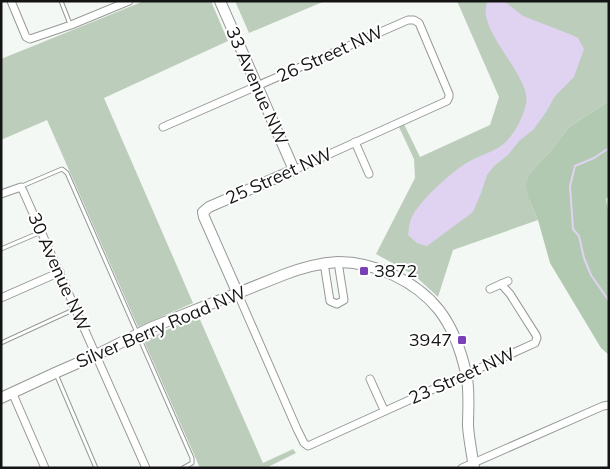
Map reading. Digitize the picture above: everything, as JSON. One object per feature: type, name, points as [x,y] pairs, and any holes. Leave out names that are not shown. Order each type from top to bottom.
[{"type":"street","points":[[11,1],[28,38],[71,25],[114,4],[129,1]]},
{"type":"street","name":"33 Avenue NW","points":[[220,1],[294,170]]},
{"type":"street","name":"26 Street NW","points":[[163,127],[408,20],[414,20],[419,23],[449,94],[449,99]]},
{"type":"street","name":"25 Street NW","points":[[238,294],[203,212],[209,207],[445,103],[449,99]]},
{"type":"street","name":"25 Street NW","points":[[355,142],[369,174]]},
{"type":"street","points":[[1,194],[21,187]]},
{"type":"street","name":"30 Avenue NW","points":[[21,187],[146,468]]},
{"type":"street","points":[[324,263],[330,301],[337,304],[344,300],[338,262]]},
{"type":"street","name":"Silver Berry Road NW","points":[[1,398],[138,334],[300,268],[338,262],[363,264],[389,273],[424,295],[439,310],[450,328],[456,339],[467,374],[468,428],[473,465]]},
{"type":"street","points":[[1,298],[60,272]]},
{"type":"street","name":"23 Street NW","points":[[238,294],[306,445],[310,445],[384,410],[530,346],[535,342],[537,338],[505,283],[490,289]]},
{"type":"street","points":[[370,379],[384,410]]},
{"type":"street","points":[[12,392],[45,468]]},
{"type":"street","points":[[462,468],[473,465],[603,406],[609,405]]},
{"type":"lane","points":[[61,1],[71,25]]},
{"type":"lane","points":[[21,187],[62,169],[67,173],[192,458],[192,463],[183,468]]},
{"type":"lane","points":[[1,249],[41,232]]},
{"type":"lane","points":[[1,343],[76,309]]},
{"type":"lane","points":[[55,373],[96,468]]},
{"type":"green space","points":[[144,1],[211,1],[228,41],[104,98],[193,303],[138,327],[47,120],[1,140],[1,59]]},
{"type":"green space","points":[[235,1],[325,1],[249,33]]},
{"type":"green space","points":[[457,1],[609,1],[609,101],[569,127],[552,150],[530,173],[529,200],[538,220],[453,250],[438,297],[414,275],[376,254],[415,178],[414,159],[399,127],[404,124],[420,157],[490,125],[499,97]]},
{"type":"green space","points":[[609,101],[609,196],[606,199],[609,215],[609,355],[601,348],[550,263],[538,220],[529,200],[526,185],[530,173],[551,151],[569,127]]},
{"type":"green space","points":[[198,315],[263,463],[293,449],[296,453],[266,468],[200,468],[144,341]]},
{"type":"shaded area","points":[[488,1],[504,1],[523,16],[578,38],[584,49],[574,77],[555,96],[534,129],[519,141],[508,155],[494,166],[487,175],[473,212],[427,246],[417,243],[408,235],[410,221],[415,212],[428,196],[455,171],[470,161],[503,145],[519,123],[526,104],[526,93],[521,80],[489,25],[486,12]]},
{"type":"waterway","points":[[609,148],[594,158],[575,166],[570,186],[573,229],[579,236],[584,258],[591,275],[609,301]]},
{"type":"place","name":"3872","points":[[364,271]]},
{"type":"place","name":"3947","points":[[462,340]]}]
